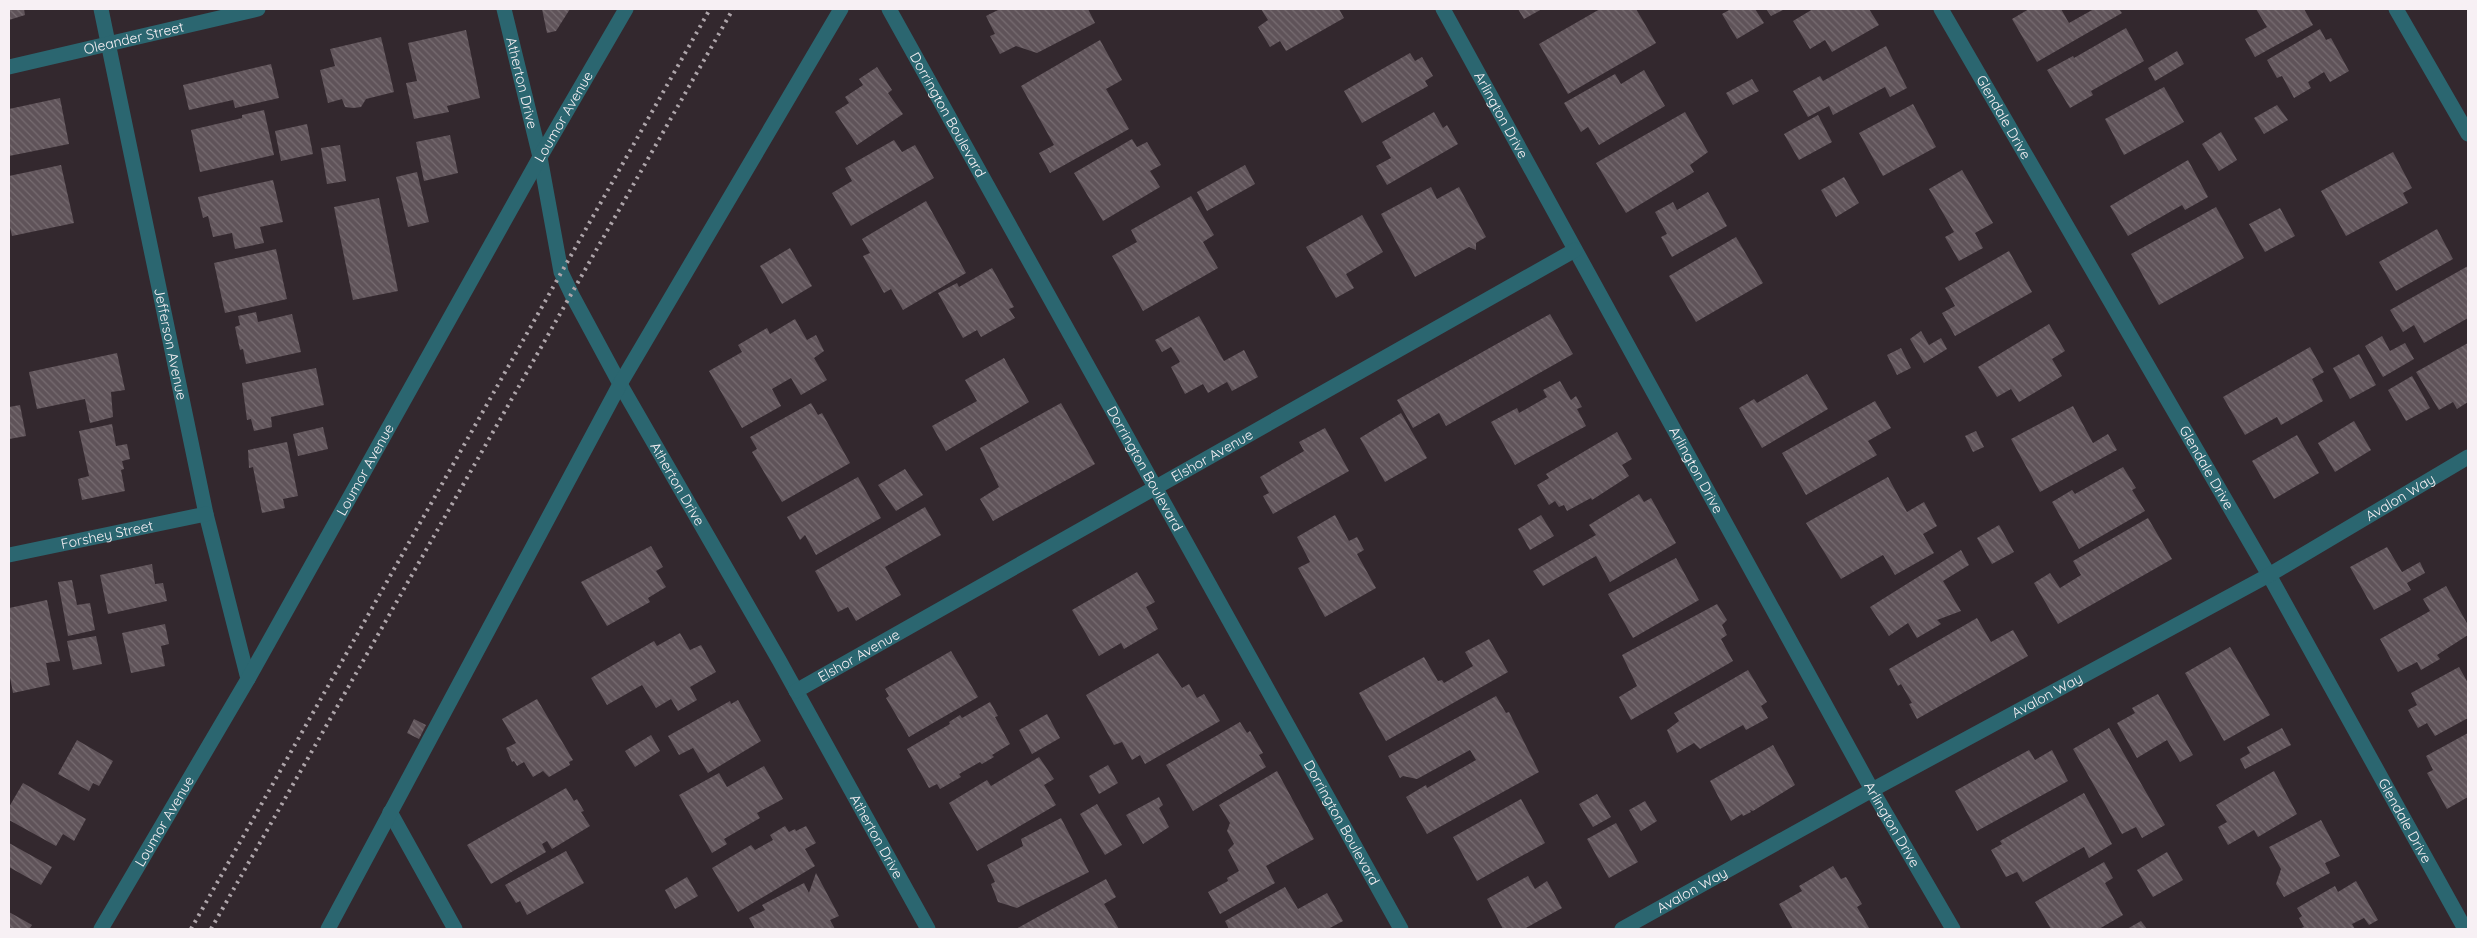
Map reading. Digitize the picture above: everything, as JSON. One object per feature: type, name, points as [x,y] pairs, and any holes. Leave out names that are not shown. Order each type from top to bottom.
[{"type":"street","name":"Jefferson Avenue","points":[[101,9],[206,514],[248,679]]},
{"type":"street","name":"Oleander Street","points":[[9,67],[258,9]]},
{"type":"street","name":"Atherton Drive","points":[[504,9],[540,157],[562,272],[620,384],[796,691],[928,929]]},
{"type":"street","name":"Loumor Avenue","points":[[101,929],[248,679],[540,157],[626,9]]},
{"type":"street","points":[[328,929],[620,384],[841,9]]},
{"type":"street","name":"Dorrington Boulevard","points":[[889,9],[1401,929]]},
{"type":"street","name":"Arlington Drive","points":[[1443,9],[1872,790],[1953,929]]},
{"type":"street","name":"Glendale Drive","points":[[1941,9],[2269,575],[2466,929]]},
{"type":"street","points":[[2396,9],[2468,134]]},
{"type":"street","name":"Elshor Avenue","points":[[796,691],[1575,250]]},
{"type":"street","name":"Avalon Way","points":[[1622,929],[1872,790],[2269,575],[2468,457]]},
{"type":"street","name":"Forshey Street","points":[[9,555],[206,514]]},
{"type":"street","points":[[390,812],[455,929]]},
{"type":"building","points":[[9,9],[24,9],[25,15],[9,20]]},
{"type":"building","points":[[542,9],[570,9],[556,31],[547,33]]},
{"type":"building","points":[[1000,9],[1088,9],[1095,23],[1037,53],[1016,46],[1000,54],[990,36],[995,34],[986,16]]},
{"type":"building","points":[[1261,9],[1339,9],[1344,18],[1286,51],[1280,41],[1270,47],[1258,27],[1268,20]]},
{"type":"building","points":[[1518,9],[1542,9],[1524,19]]},
{"type":"building","points":[[1600,9],[1636,9],[1656,43],[1568,94],[1539,44]]},
{"type":"building","points":[[1731,9],[1755,9],[1764,23],[1737,39],[1722,14]]},
{"type":"building","points":[[1766,9],[1785,9],[1771,16]]},
{"type":"building","points":[[1813,9],[1869,9],[1879,25],[1832,52],[1825,40],[1810,49],[1793,21]]},
{"type":"building","points":[[2029,9],[2061,9],[2069,23],[2094,9],[2119,9],[2122,13],[2037,62],[2012,19]]},
{"type":"building","points":[[2256,9],[2304,9],[2313,25],[2255,57],[2245,39],[2267,27]]},
{"type":"building","points":[[2126,28],[2144,61],[2091,91],[2093,95],[2070,108],[2047,70],[2073,56],[2074,58]]},
{"type":"building","points":[[2320,29],[2326,40],[2331,38],[2349,71],[2330,82],[2324,72],[2308,82],[2311,88],[2294,98],[2282,76],[2277,78],[2267,60]]},
{"type":"building","points":[[466,30],[480,98],[447,106],[449,112],[414,119],[406,83],[417,81],[408,43]]},
{"type":"building","points":[[381,37],[394,92],[366,99],[361,107],[345,107],[342,99],[328,103],[320,70],[335,66],[330,49]]},
{"type":"building","points":[[1100,40],[1122,80],[1106,89],[1129,129],[1050,173],[1039,153],[1054,145],[1021,86]]},
{"type":"building","points":[[1886,46],[1907,88],[1890,97],[1885,87],[1833,115],[1829,106],[1808,117],[1793,91],[1820,76],[1823,81]]},
{"type":"building","points":[[2177,51],[2184,64],[2155,81],[2148,68]]},
{"type":"building","points":[[1410,53],[1415,61],[1422,57],[1433,76],[1425,81],[1428,86],[1362,123],[1344,91]]},
{"type":"building","points":[[271,64],[279,98],[235,108],[233,100],[189,110],[183,85]]},
{"type":"building","points":[[877,67],[892,90],[888,93],[903,114],[857,145],[835,112],[849,103],[845,97],[863,85],[859,79]]},
{"type":"building","points":[[1644,70],[1665,106],[1599,145],[1588,127],[1581,132],[1564,103],[1615,74],[1621,84]]},
{"type":"building","points":[[1752,79],[1759,91],[1733,105],[1726,93]]},
{"type":"building","points":[[2164,87],[2184,122],[2124,155],[2105,119]]},
{"type":"building","points":[[60,98],[69,144],[9,156],[9,109]]},
{"type":"building","points":[[1913,104],[1936,147],[1883,176],[1859,133]]},
{"type":"building","points":[[2277,105],[2288,120],[2264,134],[2254,118]]},
{"type":"building","points":[[264,110],[274,155],[200,172],[191,130],[242,118],[242,115]]},
{"type":"building","points":[[1434,112],[1443,128],[1447,125],[1458,144],[1387,185],[1376,166],[1391,158],[1382,142]]},
{"type":"building","points":[[1685,112],[1708,152],[1690,165],[1694,172],[1626,213],[1596,163]]},
{"type":"building","points":[[1818,115],[1832,142],[1799,160],[1784,134]]},
{"type":"building","points":[[307,124],[313,154],[281,161],[275,131]]},
{"type":"building","points":[[2221,132],[2237,160],[2219,171],[2202,144]]},
{"type":"building","points":[[450,135],[458,173],[424,181],[416,142]]},
{"type":"building","points":[[1132,139],[1137,147],[1147,142],[1161,165],[1150,171],[1160,187],[1103,221],[1074,173]]},
{"type":"building","points":[[894,140],[902,152],[915,145],[934,178],[851,226],[832,193],[852,181],[845,168]]},
{"type":"building","points":[[340,145],[346,181],[327,184],[321,148]]},
{"type":"building","points":[[2393,152],[2412,188],[2403,193],[2408,203],[2346,236],[2321,191]]},
{"type":"building","points":[[2188,160],[2208,197],[2185,210],[2182,205],[2128,236],[2110,206]]},
{"type":"building","points":[[61,165],[74,223],[12,236],[9,223],[9,176]]},
{"type":"building","points":[[1245,165],[1255,184],[1207,211],[1197,192]]},
{"type":"building","points":[[1962,170],[1993,223],[1975,233],[1983,248],[1959,261],[1945,237],[1954,232],[1929,189]]},
{"type":"building","points":[[417,172],[429,222],[408,227],[396,177]]},
{"type":"building","points":[[1844,177],[1859,203],[1836,217],[1821,190]]},
{"type":"building","points":[[273,180],[283,222],[260,227],[264,243],[235,249],[232,233],[213,237],[208,216],[203,218],[198,197]]},
{"type":"building","points":[[1431,187],[1437,199],[1459,187],[1486,237],[1476,243],[1476,250],[1469,247],[1415,277],[1381,214]]},
{"type":"building","points":[[1708,192],[1727,226],[1672,257],[1661,237],[1667,234],[1655,212],[1673,202],[1677,210]]},
{"type":"building","points":[[1191,196],[1214,235],[1203,242],[1218,268],[1143,311],[1112,256],[1137,242],[1131,230]]},
{"type":"building","points":[[379,198],[398,291],[353,300],[334,207]]},
{"type":"building","points":[[926,201],[966,273],[903,310],[891,289],[884,293],[863,256],[870,253],[862,239]]},
{"type":"building","points":[[2216,207],[2244,258],[2159,305],[2131,254]]},
{"type":"building","points":[[2280,208],[2295,236],[2265,252],[2249,224]]},
{"type":"building","points":[[1362,215],[1383,252],[1346,274],[1354,288],[1336,298],[1306,247]]},
{"type":"building","points":[[2437,229],[2453,259],[2396,291],[2379,262]]},
{"type":"building","points":[[1736,237],[1763,283],[1696,322],[1669,276]]},
{"type":"building","points":[[790,248],[812,286],[782,304],[760,266]]},
{"type":"building","points":[[276,249],[287,299],[225,313],[214,263]]},
{"type":"building","points":[[2009,251],[2032,292],[1955,336],[1942,313],[1955,306],[1945,288]]},
{"type":"building","points":[[2468,266],[2468,318],[2424,343],[2414,325],[2403,332],[2390,310]]},
{"type":"building","points":[[992,268],[1014,307],[1009,309],[1015,318],[981,337],[977,330],[963,338],[938,293],[957,283],[959,287]]},
{"type":"building","points":[[256,312],[258,322],[292,314],[301,352],[246,364],[243,349],[240,350],[235,327],[240,325],[238,316]]},
{"type":"building","points":[[1550,314],[1573,354],[1446,426],[1439,413],[1413,428],[1397,400]]},
{"type":"building","points":[[1199,316],[1224,361],[1244,350],[1258,377],[1232,391],[1227,382],[1208,393],[1203,384],[1185,394],[1171,367],[1180,362],[1171,347],[1162,352],[1155,340]]},
{"type":"building","points":[[795,319],[807,340],[816,335],[824,351],[814,358],[827,380],[801,395],[791,378],[772,389],[781,406],[742,428],[709,371],[742,352],[738,345],[767,328],[770,334]]},
{"type":"building","points":[[2049,324],[2065,351],[2052,359],[2062,376],[2019,402],[2011,389],[1997,397],[1978,367]]},
{"type":"building","points":[[1921,331],[1929,345],[1941,338],[1947,349],[1924,363],[1910,339]]},
{"type":"building","points":[[2382,336],[2390,351],[2405,343],[2414,359],[2383,377],[2365,346]]},
{"type":"building","points":[[2468,343],[2468,402],[2457,409],[2453,402],[2439,410],[2416,372]]},
{"type":"building","points":[[2310,347],[2324,372],[2312,379],[2323,401],[2281,425],[2277,417],[2245,435],[2223,397]]},
{"type":"building","points":[[1901,348],[1911,368],[1897,375],[1887,355]]},
{"type":"building","points":[[117,353],[125,390],[111,392],[113,417],[90,423],[85,399],[37,409],[29,372]]},
{"type":"building","points":[[2359,354],[2376,385],[2350,399],[2333,368]]},
{"type":"building","points":[[1004,358],[1029,402],[946,451],[932,426],[977,401],[965,380]]},
{"type":"building","points":[[316,368],[324,405],[271,417],[272,427],[254,431],[251,419],[247,420],[242,383]]},
{"type":"building","points":[[1807,374],[1828,409],[1762,448],[1739,408],[1754,399],[1757,403]]},
{"type":"building","points":[[2412,376],[2430,408],[2406,421],[2388,390]]},
{"type":"building","points":[[1560,381],[1571,400],[1576,396],[1582,407],[1577,409],[1586,426],[1515,465],[1491,422],[1517,408],[1519,413],[1547,397],[1543,390]]},
{"type":"building","points":[[1875,401],[1891,428],[1868,441],[1877,455],[1806,495],[1782,453]]},
{"type":"building","points":[[811,403],[818,415],[822,413],[850,463],[782,502],[752,452],[757,449],[750,437]]},
{"type":"building","points":[[1061,403],[1095,464],[993,521],[980,499],[999,487],[980,448]]},
{"type":"building","points":[[20,405],[26,436],[9,439],[9,407]]},
{"type":"building","points":[[2073,406],[2093,443],[2108,434],[2117,450],[2040,492],[2011,439]]},
{"type":"building","points":[[1401,413],[1427,458],[1385,482],[1360,438]]},
{"type":"building","points":[[2354,421],[2371,450],[2335,472],[2318,443]]},
{"type":"building","points":[[112,424],[116,446],[127,444],[130,459],[122,461],[124,469],[121,470],[125,491],[82,500],[78,479],[89,476],[79,431]]},
{"type":"building","points":[[323,427],[328,449],[298,456],[293,434]]},
{"type":"building","points":[[1325,428],[1349,471],[1273,514],[1263,496],[1269,493],[1260,477],[1304,451],[1299,442]]},
{"type":"building","points":[[1976,431],[1984,447],[1973,452],[1965,436]]},
{"type":"building","points":[[1617,432],[1632,459],[1622,465],[1629,476],[1592,500],[1591,498],[1567,511],[1564,505],[1559,507],[1555,501],[1549,505],[1537,485],[1549,478],[1546,474]]},
{"type":"building","points":[[2297,435],[2319,473],[2274,499],[2252,461]]},
{"type":"building","points":[[287,442],[298,496],[283,499],[285,508],[262,513],[253,467],[249,468],[248,450]]},
{"type":"building","points":[[2123,467],[2136,488],[2132,490],[2145,511],[2079,549],[2052,502],[2072,490],[2075,494]]},
{"type":"building","points":[[905,469],[923,495],[896,511],[878,485]]},
{"type":"building","points":[[858,477],[881,518],[816,555],[805,535],[800,540],[787,517]]},
{"type":"building","points":[[1888,477],[1907,512],[1924,502],[1937,526],[1923,534],[1934,553],[1895,575],[1883,555],[1841,579],[1806,523]]},
{"type":"building","points":[[1639,494],[1644,502],[1651,498],[1676,543],[1610,582],[1596,556],[1543,586],[1533,571],[1596,535],[1589,525]]},
{"type":"building","points":[[925,507],[941,535],[885,567],[901,595],[856,621],[848,607],[838,612],[815,571]]},
{"type":"building","points":[[1335,515],[1349,541],[1357,537],[1364,550],[1357,554],[1376,588],[1325,617],[1298,568],[1310,562],[1297,537]]},
{"type":"building","points":[[1541,515],[1554,536],[1530,550],[1518,529]]},
{"type":"building","points":[[2148,518],[2172,559],[2058,624],[2034,583],[2050,573],[2060,588],[2081,575],[2073,561]]},
{"type":"building","points":[[1999,525],[2014,552],[1992,564],[1977,538]]},
{"type":"building","points":[[651,546],[663,567],[656,571],[666,587],[648,598],[650,602],[607,626],[581,582]]},
{"type":"building","points":[[2387,547],[2402,572],[2420,562],[2425,573],[2407,583],[2411,590],[2374,610],[2350,567]]},
{"type":"building","points":[[1961,550],[1969,565],[1943,581],[1961,611],[1937,620],[1941,624],[1917,638],[1908,623],[1889,636],[1870,607]]},
{"type":"building","points":[[1676,558],[1699,600],[1633,638],[1608,594]]},
{"type":"building","points":[[152,564],[155,584],[163,583],[167,601],[108,614],[100,575]]},
{"type":"building","points":[[1137,572],[1155,602],[1146,607],[1158,629],[1124,649],[1121,643],[1099,656],[1072,610]]},
{"type":"building","points":[[72,580],[77,605],[90,603],[95,630],[68,636],[58,582]]},
{"type":"building","points":[[2446,586],[2468,625],[2468,635],[2437,655],[2440,659],[2421,670],[2417,662],[2398,672],[2380,639],[2430,611],[2423,599]]},
{"type":"building","points":[[47,600],[60,661],[46,663],[50,685],[13,693],[9,672],[9,608]]},
{"type":"building","points":[[1717,604],[1727,620],[1722,625],[1727,635],[1721,639],[1733,661],[1631,720],[1619,697],[1637,686],[1622,655]]},
{"type":"building","points":[[1977,618],[1991,642],[2013,630],[2028,656],[1917,719],[1909,704],[1912,703],[1901,684],[1898,686],[1889,669]]},
{"type":"building","points":[[165,624],[169,644],[161,646],[165,666],[131,673],[122,633]]},
{"type":"building","points":[[680,633],[690,650],[701,645],[716,672],[690,687],[697,700],[678,711],[671,699],[656,708],[642,685],[607,705],[591,678],[654,641],[657,646]]},
{"type":"building","points":[[96,636],[102,664],[73,670],[67,641]]},
{"type":"building","points":[[1489,639],[1508,672],[1386,741],[1359,693],[1424,657],[1438,681],[1442,680],[1444,683],[1473,666],[1465,652]]},
{"type":"building","points":[[2230,647],[2270,715],[2224,741],[2185,673]]},
{"type":"building","points":[[951,651],[978,697],[909,737],[886,698],[889,696],[885,689]]},
{"type":"building","points":[[1158,653],[1182,688],[1189,684],[1197,698],[1204,694],[1220,721],[1145,764],[1140,755],[1132,760],[1122,742],[1114,745],[1086,695]]},
{"type":"building","points":[[2459,667],[2468,683],[2468,718],[2435,736],[2427,723],[2418,728],[2408,710],[2417,705],[2411,693]]},
{"type":"building","points":[[1748,670],[1767,702],[1761,706],[1768,718],[1746,730],[1743,725],[1700,749],[1694,743],[1677,753],[1667,730],[1679,721],[1674,713]]},
{"type":"building","points":[[2158,694],[2193,755],[2180,762],[2167,740],[2137,758],[2117,723],[2135,713],[2132,708]]},
{"type":"building","points":[[1496,696],[1506,713],[1509,712],[1539,772],[1427,834],[1406,797],[1426,785],[1427,788],[1476,760],[1470,750],[1417,779],[1403,776],[1400,778],[1388,756]]},
{"type":"building","points":[[537,699],[573,760],[569,762],[570,765],[549,777],[543,771],[533,777],[524,762],[517,766],[514,761],[512,762],[506,748],[516,743],[502,719]]},
{"type":"building","points":[[738,700],[761,741],[708,773],[693,748],[679,755],[668,736],[730,701],[731,704]]},
{"type":"building","points":[[990,702],[998,716],[995,717],[1010,744],[992,755],[994,757],[982,764],[980,762],[959,774],[961,777],[940,789],[937,784],[929,788],[907,749],[950,724],[949,722],[960,715],[962,718]]},
{"type":"building","points":[[1047,714],[1060,738],[1032,754],[1019,730]]},
{"type":"building","points":[[414,719],[426,725],[419,739],[407,733]]},
{"type":"building","points":[[1240,722],[1247,733],[1250,731],[1263,753],[1259,755],[1266,767],[1193,811],[1166,765]]},
{"type":"building","points":[[2109,728],[2165,825],[2142,838],[2136,827],[2122,834],[2073,749]]},
{"type":"building","points":[[2282,728],[2291,745],[2245,769],[2240,759],[2250,753],[2247,747]]},
{"type":"building","points":[[2468,733],[2468,797],[2447,809],[2427,773],[2433,770],[2426,756]]},
{"type":"building","points":[[651,735],[660,751],[635,767],[625,751]]},
{"type":"building","points":[[77,740],[113,761],[99,786],[93,783],[89,791],[58,774]]},
{"type":"building","points":[[1773,745],[1795,785],[1753,811],[1750,810],[1751,812],[1743,816],[1742,814],[1731,821],[1710,781]]},
{"type":"building","points":[[2029,750],[2035,760],[2052,750],[2068,781],[1977,831],[1955,791]]},
{"type":"building","points":[[1039,757],[1054,779],[1044,785],[1056,805],[977,851],[949,803],[987,780],[991,786]]},
{"type":"building","points":[[1108,765],[1118,783],[1099,794],[1089,776]]},
{"type":"building","points":[[764,766],[783,799],[757,813],[760,818],[724,839],[727,844],[712,853],[679,795],[719,773],[727,787]]},
{"type":"building","points":[[1277,771],[1314,839],[1266,866],[1275,883],[1220,914],[1208,892],[1228,881],[1227,878],[1239,871],[1228,850],[1234,844],[1227,831],[1230,823],[1219,805]]},
{"type":"building","points":[[2274,771],[2297,814],[2258,837],[2254,830],[2228,845],[2218,827],[2227,822],[2216,805]]},
{"type":"building","points":[[23,783],[86,819],[74,841],[63,834],[56,846],[9,820],[9,807]]},
{"type":"building","points":[[566,788],[574,801],[577,799],[584,811],[581,812],[590,826],[552,849],[547,841],[542,844],[546,852],[491,884],[467,845]]},
{"type":"building","points":[[2084,793],[2112,844],[2089,858],[2084,847],[2023,882],[2017,872],[2006,877],[1991,850],[2002,844],[2000,841]]},
{"type":"building","points":[[1597,794],[1611,817],[1593,827],[1579,804]]},
{"type":"building","points":[[1159,797],[1163,805],[1159,808],[1169,827],[1143,844],[1126,815]]},
{"type":"building","points":[[1521,799],[1545,843],[1477,881],[1453,837]]},
{"type":"building","points":[[1645,801],[1657,821],[1641,831],[1629,810]]},
{"type":"building","points":[[1097,804],[1122,845],[1105,855],[1080,814]]},
{"type":"building","points":[[1061,818],[1089,872],[1017,908],[998,902],[991,884],[995,882],[987,865],[1023,846],[1021,839]]},
{"type":"building","points":[[2321,820],[2340,856],[2325,863],[2330,873],[2284,897],[2276,884],[2281,869],[2269,847]]},
{"type":"building","points":[[1616,823],[1638,862],[1609,878],[1587,839]]},
{"type":"building","points":[[785,826],[789,832],[806,826],[816,843],[805,849],[815,866],[738,912],[712,868],[751,845],[755,850],[773,840],[770,835]]},
{"type":"building","points":[[9,843],[52,867],[41,885],[9,867]]},
{"type":"building","points":[[566,851],[584,883],[527,915],[520,901],[516,903],[505,885]]},
{"type":"building","points":[[2167,852],[2183,880],[2153,897],[2137,870]]},
{"type":"building","points":[[2104,862],[2113,878],[2105,883],[2123,915],[2099,929],[2051,929],[2035,902]]},
{"type":"building","points":[[1833,866],[1841,879],[1846,877],[1862,904],[1857,907],[1869,928],[1793,929],[1779,904],[1802,891],[1799,886]]},
{"type":"building","points":[[816,873],[839,916],[830,920],[835,929],[755,929],[749,918],[765,910],[762,905],[804,883],[809,893]]},
{"type":"building","points":[[1528,876],[1535,889],[1547,881],[1562,908],[1524,929],[1503,929],[1487,899]]},
{"type":"building","points":[[687,877],[698,896],[675,909],[665,890]]},
{"type":"building","points":[[1106,879],[1116,897],[1104,904],[1119,929],[1016,929]]},
{"type":"building","points":[[2356,881],[2378,920],[2369,925],[2364,918],[2352,924],[2355,929],[2299,929],[2304,927],[2299,918],[2302,916],[2297,908],[2335,886],[2338,892]]},
{"type":"building","points":[[1285,887],[1298,909],[1327,893],[1343,921],[1328,929],[1229,929],[1225,921]]},
{"type":"building","points":[[9,912],[32,925],[30,928],[32,929],[9,929]]},
{"type":"building","points":[[2141,921],[2147,929],[2127,929]]},
{"type":"railway","points":[[191,929],[710,9]]},
{"type":"railway","points":[[211,929],[733,9]]}]
